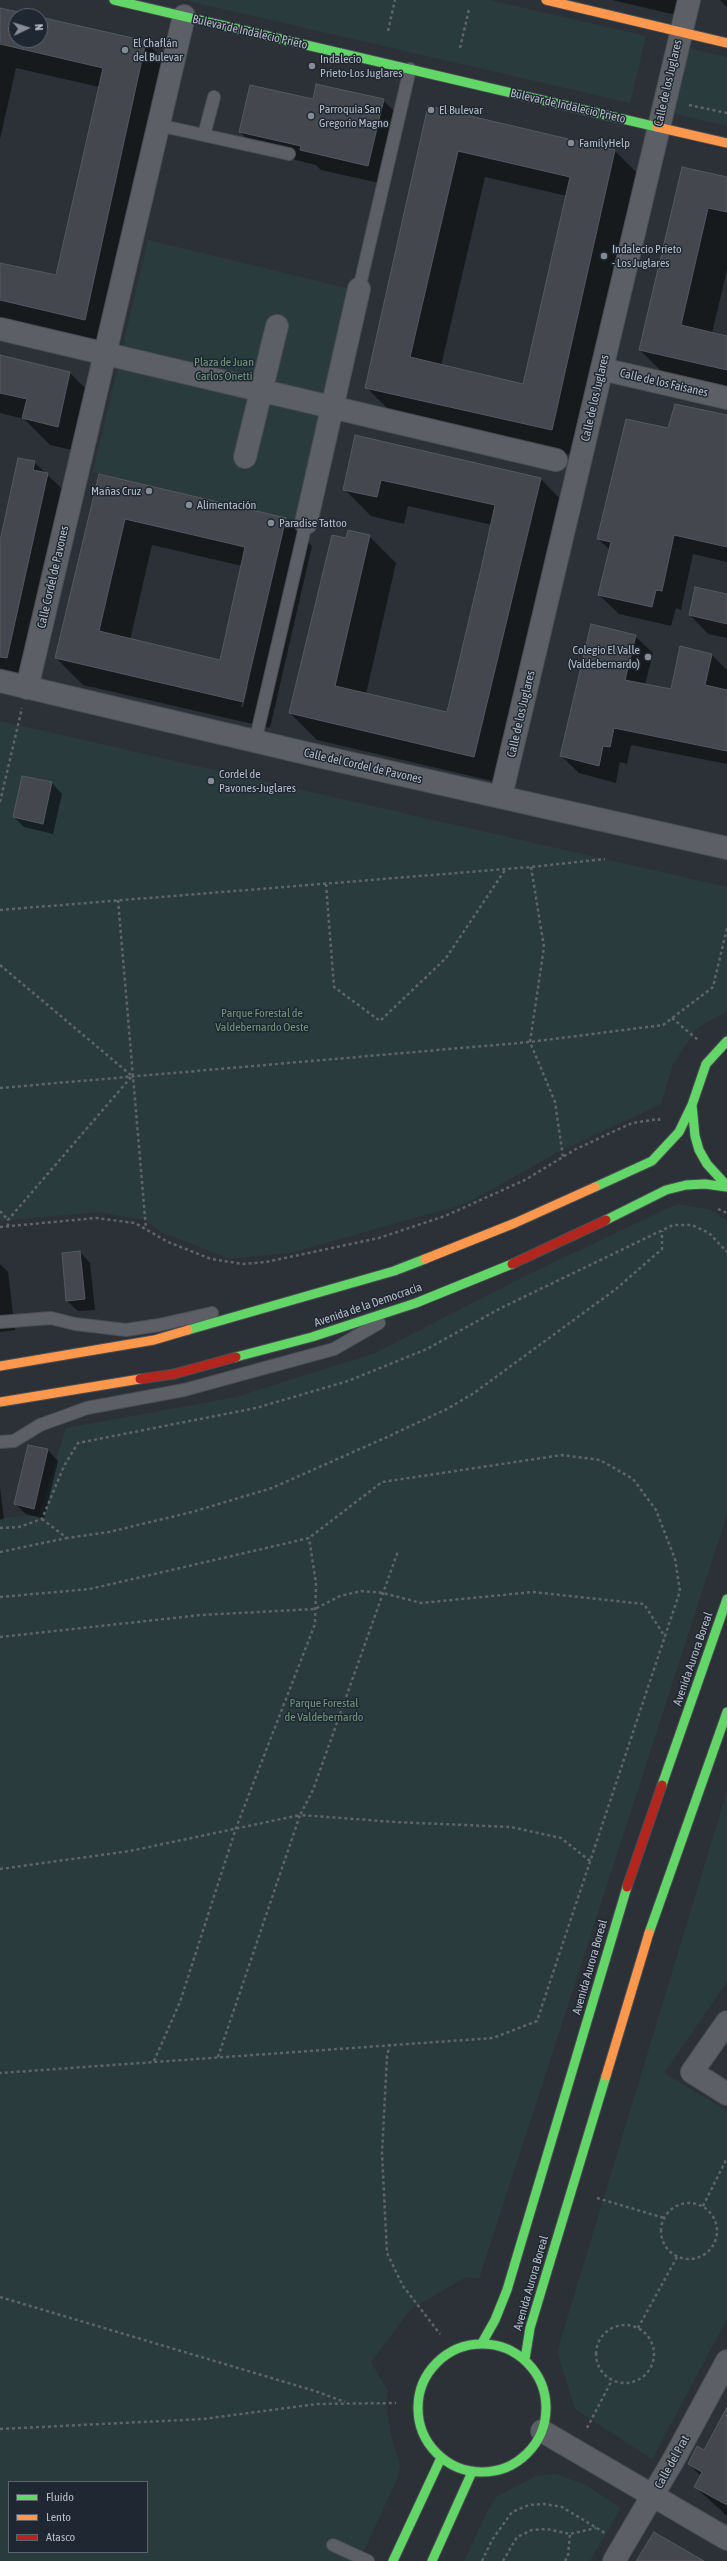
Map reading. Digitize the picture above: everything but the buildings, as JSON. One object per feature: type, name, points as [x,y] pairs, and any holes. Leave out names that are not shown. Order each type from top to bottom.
[{"type":"main road","name":"Bulevar de Indalecio Prieto","points":[[114,0],[727,143]]},
{"type":"main road","points":[[546,0],[727,43]]},
{"type":"main road","points":[[727,1041],[706,1064],[697,1084],[692,1105],[694,1136],[699,1150],[707,1164],[727,1187]]},
{"type":"main road","name":"Avenida de la Democracia","points":[[0,1366],[154,1340],[394,1271],[514,1223],[652,1160],[679,1132],[692,1105]]},
{"type":"main road","name":"Avenida de la Democracia","points":[[0,1402],[174,1374],[312,1337],[416,1303],[540,1252],[666,1190],[686,1185],[705,1184],[727,1187]]},
{"type":"main road","name":"Avenida Aurora Boreal","points":[[482,2343],[495,2320],[507,2290],[622,1901],[727,1599]]},
{"type":"main road","name":"Avenida Aurora Boreal","points":[[525,2359],[530,2328],[655,1912],[727,1712]]},
{"type":"main road","points":[[482,2343],[497,2345],[512,2350],[525,2359],[537,2374],[545,2392],[547,2412],[542,2431],[531,2450],[514,2464],[494,2472],[472,2472],[455,2467],[441,2458],[425,2437],[418,2416],[419,2394],[427,2374],[441,2358],[460,2347],[482,2343]]},
{"type":"main road","points":[[393,2561],[441,2458]]},
{"type":"main road","points":[[432,2561],[472,2472]]},
{"type":"street","name":"Calle de los Juglares","points":[[501,796],[680,31],[689,0]]},
{"type":"street","name":"Bulevar de Indalecio Prieto","points":[[105,353],[184,16]]},
{"type":"street","points":[[306,523],[359,289]]},
{"type":"street","points":[[245,457],[277,326]]},
{"type":"street","points":[[0,329],[261,390],[332,409],[556,460]]},
{"type":"street","name":"Calle Cordel de Pavones","points":[[27,688],[105,353]]},
{"type":"street","name":"Calle de los Faisanes","points":[[602,369],[727,398]]},
{"type":"street","name":"Calle del Cordel de Pavones","points":[[0,681],[256,742],[727,848]]},
{"type":"street","points":[[727,2022],[692,2072],[727,2094]]},
{"type":"street","name":"Calle del Prat","points":[[614,2561],[652,2497],[727,2361]]},
{"type":"street","points":[[542,2431],[652,2497],[727,2539]]},
{"type":"lane","points":[[359,289],[410,69]]},
{"type":"lane","points":[[204,135],[214,97]]},
{"type":"lane","points":[[158,125],[289,154]]},
{"type":"lane","points":[[256,742],[306,523]]},
{"type":"lane","points":[[0,1322],[51,1318],[75,1324],[126,1330],[159,1325],[296,1290],[394,1271]]},
{"type":"lane","points":[[0,1442],[14,1441],[40,1424],[87,1408],[184,1390],[334,1349],[416,1303]]},
{"type":"lane","points":[[719,1735],[727,1725]]},
{"type":"lane","points":[[333,2545],[368,2561]]},
{"type":"path","points":[[388,31],[395,0]]},
{"type":"path","points":[[460,48],[469,9]]},
{"type":"path","points":[[689,105],[727,113]]},
{"type":"path","points":[[0,802],[27,688]]},
{"type":"path","points":[[0,910],[531,867],[605,859]]},
{"type":"path","points":[[531,867],[544,947],[530,1042],[554,1102],[563,1157]]},
{"type":"path","points":[[326,884],[334,987],[380,1021],[446,958],[505,869]]},
{"type":"path","points":[[118,900],[146,1229]]},
{"type":"path","points":[[0,1088],[530,1042],[663,1025],[713,987],[727,928]]},
{"type":"path","points":[[0,965],[132,1076]]},
{"type":"path","points":[[672,1018],[698,1040]]},
{"type":"path","points":[[8,1226],[8,1220],[132,1076]]},
{"type":"path","points":[[0,1227],[96,1218],[134,1223],[168,1242],[211,1259],[243,1264],[266,1262],[379,1238],[445,1216],[525,1180],[563,1157],[632,1123],[659,1119]]},
{"type":"path","points":[[0,1211],[8,1220]]},
{"type":"path","points":[[0,1528],[19,1528],[42,1519],[64,1466],[78,1443],[256,1408],[348,1381],[427,1349],[501,1308],[673,1225],[692,1224],[709,1233],[727,1252]]},
{"type":"path","points":[[0,1552],[67,1538],[109,1532],[184,1514],[272,1488],[447,1409],[474,1393],[616,1289],[662,1248],[662,1231]]},
{"type":"path","points":[[0,1597],[90,1588],[309,1538],[382,1482],[425,1474],[562,1455],[600,1460],[633,1479],[656,1510],[675,1559],[680,1591],[537,2021],[493,2038],[0,2072]]},
{"type":"path","points":[[42,1519],[67,1538]]},
{"type":"path","points":[[154,2061],[180,2002],[236,1828],[315,1624],[316,1583],[309,1538]]},
{"type":"path","points":[[218,2057],[300,1815],[312,1790],[398,1551]]},
{"type":"path","points":[[0,1637],[200,1615],[315,1609],[347,1594],[361,1591],[383,1593],[421,1603],[533,1592],[644,1604],[665,1637]]},
{"type":"path","points":[[0,1869],[130,1851],[300,1815],[396,1822],[511,1827],[561,1838],[590,1861]]},
{"type":"path","points":[[390,2044],[382,2153],[387,2253],[404,2286],[440,2334]]},
{"type":"path","points":[[703,2206],[727,2158]]},
{"type":"path","points":[[597,2198],[664,2218]]},
{"type":"path","points":[[685,2202],[703,2206],[716,2220],[716,2239],[705,2255],[696,2259],[677,2257],[670,2252],[661,2236],[664,2218],[676,2205],[685,2202]]},
{"type":"path","points":[[638,2328],[677,2257]]},
{"type":"path","points":[[0,2297],[308,2389],[347,2403]]},
{"type":"path","points":[[620,2325],[638,2328],[652,2342],[654,2352],[653,2362],[645,2375],[632,2383],[622,2383],[612,2380],[599,2368],[596,2350],[599,2341],[604,2333],[620,2325]]},
{"type":"path","points":[[587,2428],[612,2380]]},
{"type":"path","points":[[0,2429],[203,2418],[316,2404],[396,2403]]},
{"type":"path","points":[[482,2561],[492,2540],[512,2512],[529,2505],[544,2504],[562,2507],[606,2533]]},
{"type":"path","points":[[503,2561],[517,2537],[532,2530],[547,2529],[570,2534],[597,2528]]},
{"type":"path","points":[[565,2561],[568,2556],[570,2534]]},
{"type":"green space","points":[[184,0],[489,0],[646,36],[630,103]]},
{"type":"green space","points":[[688,48],[727,57],[727,126],[671,113]]},
{"type":"green space","name":"Plaza de Juan Carlos Onetti","points":[[148,240],[351,289],[296,521],[93,472]]},
{"type":"green space","name":"Parque Forestal de Valdebernardo Oeste","points":[[0,721],[727,887],[727,1011],[696,1029],[673,1064],[661,1104],[560,1151],[467,1203],[294,1252],[230,1259],[163,1233],[144,1220],[99,1212],[0,1221]]},
{"type":"green space","name":"Parque Forestal de Valdebernardo","points":[[677,1204],[712,1210],[727,1221],[727,1515],[479,2279],[466,2277],[410,2310],[371,2362],[388,2391],[386,2404],[391,2435],[400,2466],[397,2479],[359,2561],[0,2561],[0,1518],[39,1515],[66,1428],[236,1397],[375,1353],[525,1276]]},
{"type":"green space","points":[[727,1791],[727,1982],[664,2073],[727,2111],[727,2319],[652,2459],[575,2409],[557,2352]]},
{"type":"green space","points":[[556,2474],[586,2485],[621,2508],[590,2561],[464,2561],[488,2510],[497,2496],[536,2476]]},
{"type":"traffic: fast","points":[[114,0],[657,127]]},
{"type":"traffic: fast","points":[[727,1041],[706,1064],[692,1105],[695,1136],[699,1150],[707,1164],[727,1186]]},
{"type":"traffic: fast","points":[[595,1187],[652,1161],[679,1132],[692,1105]]},
{"type":"traffic: fast","points":[[606,1220],[666,1190],[686,1185],[705,1184],[727,1187]]},
{"type":"traffic: fast","points":[[188,1330],[394,1271],[425,1259]]},
{"type":"traffic: fast","points":[[236,1357],[312,1337],[416,1303],[512,1264]]},
{"type":"traffic: fast","points":[[662,1785],[727,1599]]},
{"type":"traffic: fast","points":[[649,1933],[727,1712]]},
{"type":"traffic: fast","points":[[482,2343],[495,2320],[507,2290],[627,1887]]},
{"type":"traffic: fast","points":[[525,2359],[530,2328],[606,2076]]},
{"type":"traffic: fast","points":[[488,2344],[512,2351],[523,2358],[532,2367],[541,2383],[545,2395],[546,2408],[545,2421],[539,2438],[532,2449],[523,2458],[512,2465],[495,2471],[476,2472],[452,2465],[441,2458],[432,2449],[425,2438],[419,2421],[418,2402],[425,2378],[432,2367],[441,2358],[452,2351],[469,2345],[488,2344]]},
{"type":"traffic: fast","points":[[393,2561],[441,2458]]},
{"type":"traffic: fast","points":[[432,2561],[472,2472]]},
{"type":"traffic: slow","points":[[546,0],[727,43]]},
{"type":"traffic: slow","points":[[657,127],[727,143]]},
{"type":"traffic: slow","points":[[425,1259],[515,1223],[595,1187]]},
{"type":"traffic: slow","points":[[0,1366],[154,1340],[188,1330]]},
{"type":"traffic: slow","points":[[0,1402],[140,1379]]},
{"type":"traffic: slow","points":[[606,2076],[649,1933]]},
{"type":"traffic: jam","points":[[512,1264],[606,1220]]},
{"type":"traffic: jam","points":[[140,1379],[174,1374],[236,1357]]},
{"type":"traffic: jam","points":[[627,1887],[662,1785]]},
{"type":"place","name":"El Chaflán del Bulevar","points":[[125,50]]},
{"type":"place","name":"Indalecio Prieto-Los Juglares","points":[[312,66]]},
{"type":"place","name":"El Bulevar","points":[[431,110]]},
{"type":"place","name":"Parroquia San Gregorio Magno","points":[[311,116]]},
{"type":"place","name":"FamilyHelp","points":[[571,143]]},
{"type":"place","name":"Indalecio Prieto - Los Juglares","points":[[604,256]]},
{"type":"place","name":"Mañas Cruz","points":[[149,491]]},
{"type":"place","name":"Alimentación","points":[[189,505]]},
{"type":"place","name":"Paradise Tattoo","points":[[271,523]]},
{"type":"place","name":"Colegio El Valle (Valdebernardo)","points":[[648,657]]},
{"type":"place","name":"Cordel de Pavones-Juglares","points":[[211,781]]}]
